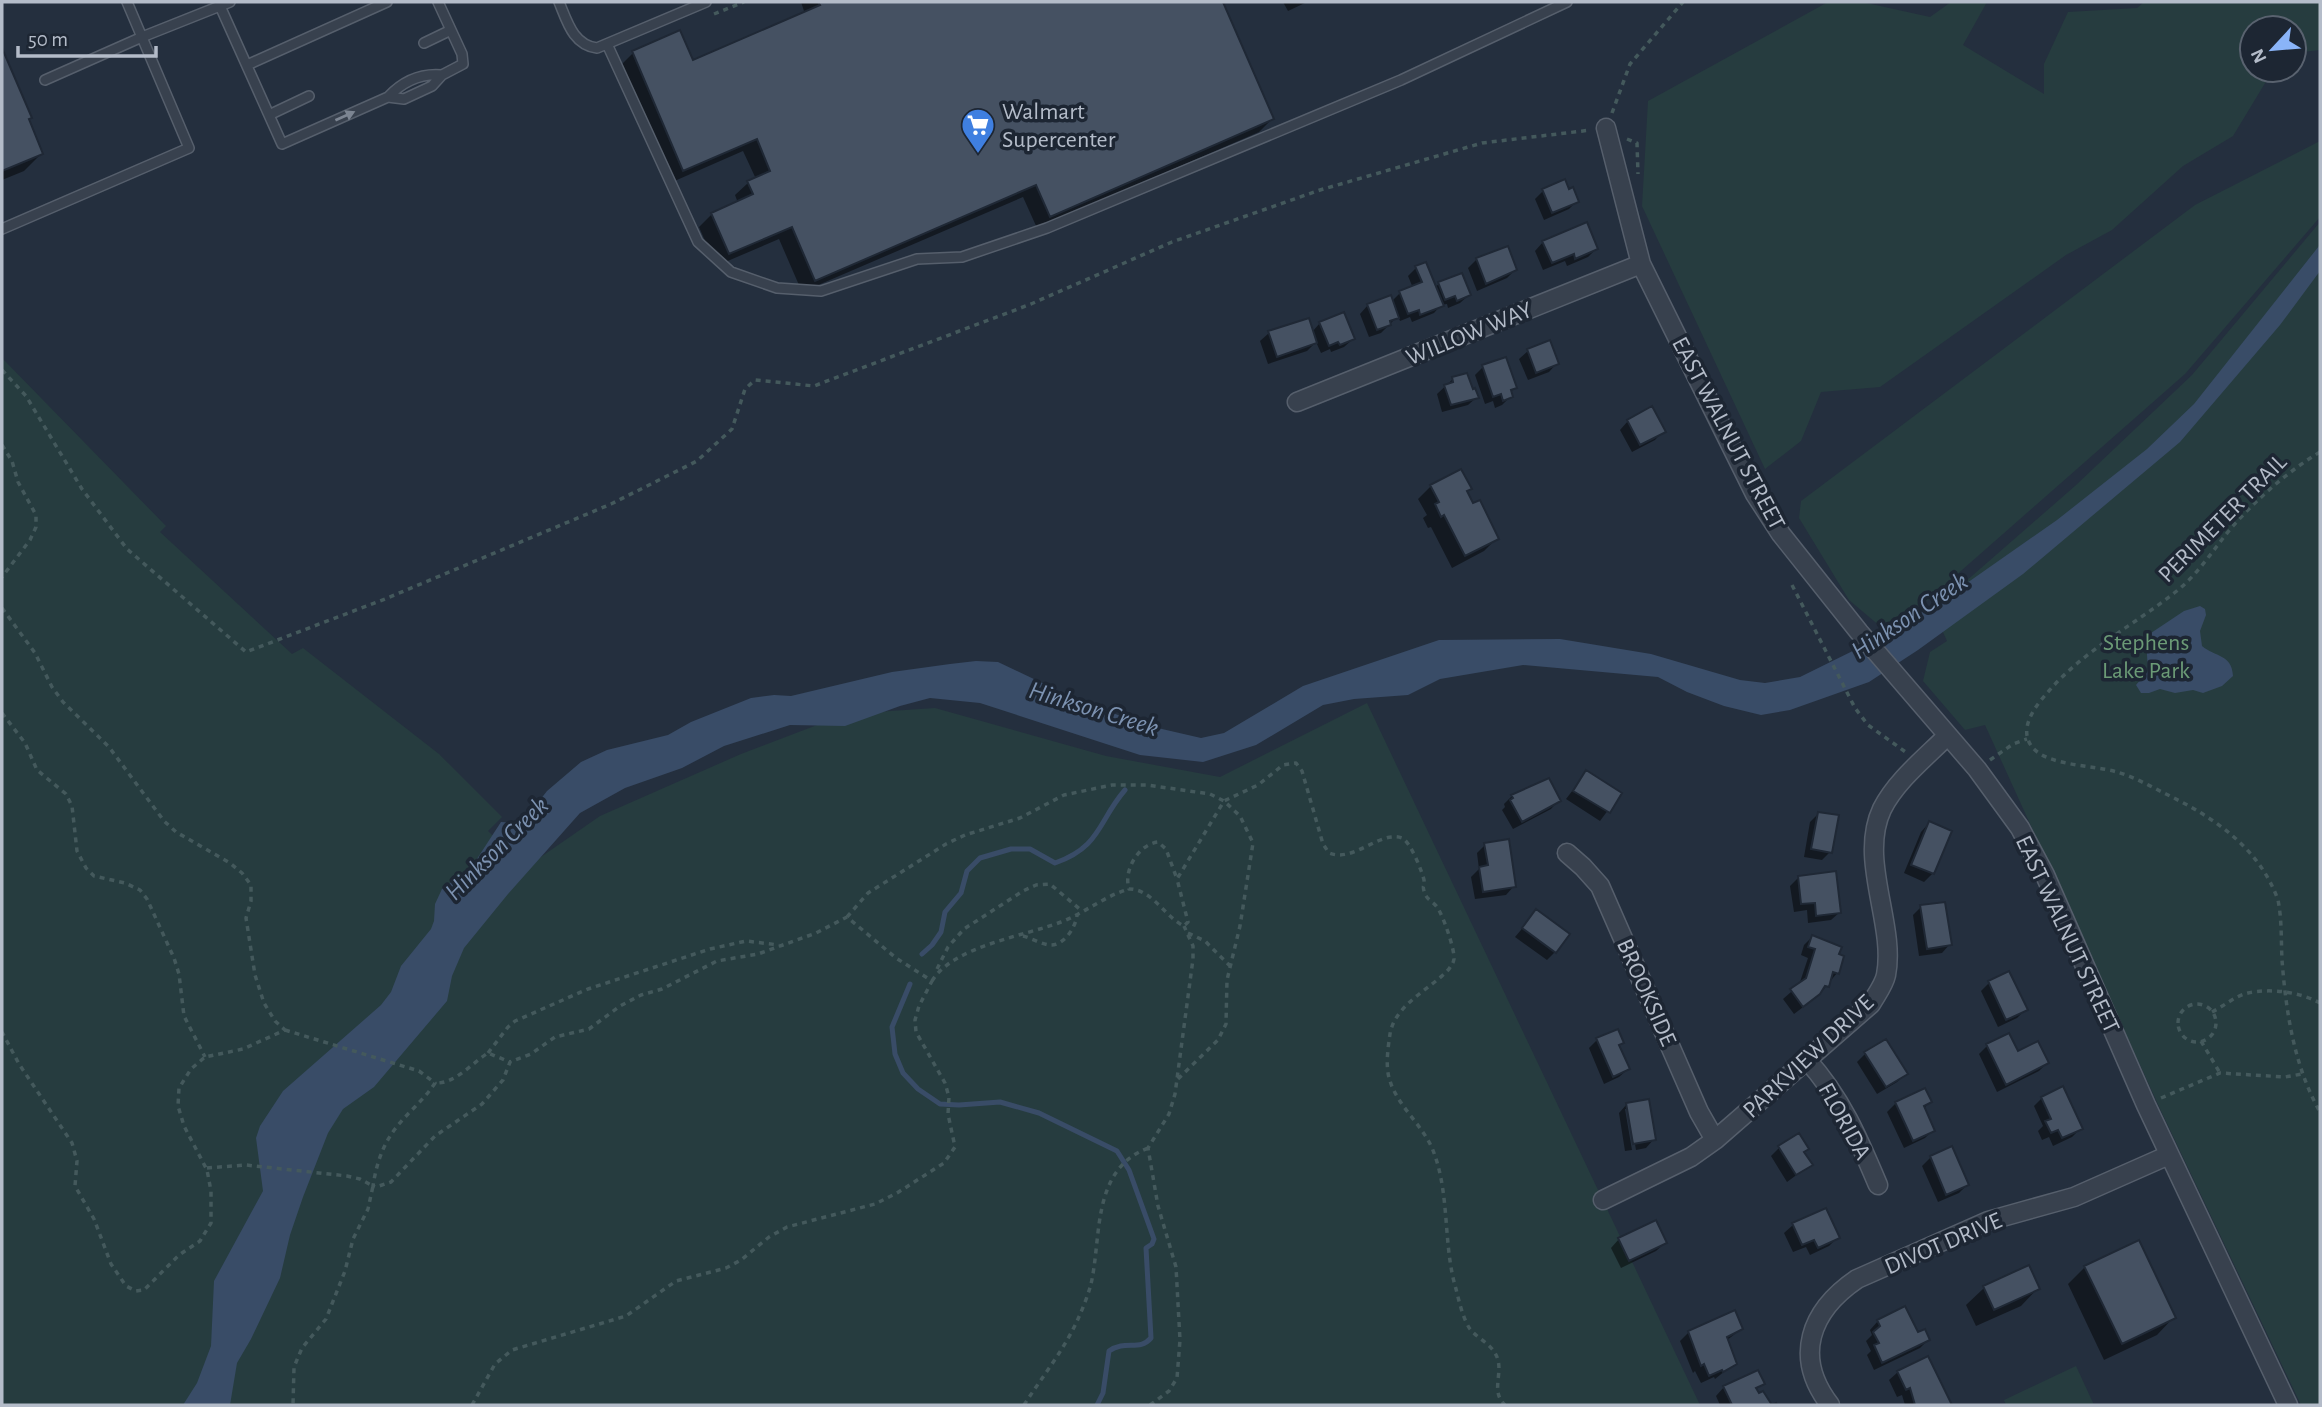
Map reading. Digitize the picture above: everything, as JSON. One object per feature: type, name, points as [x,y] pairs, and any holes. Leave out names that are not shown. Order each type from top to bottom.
[{"type":"street","name":"EAST WALNUT STREET","points":[[1606,128],[1641,264],[1755,494],[1782,534],[1859,632],[1977,769],[2020,828],[2045,875],[2146,1105],[2288,1405]]},
{"type":"street","name":"WILLOW WAY","points":[[1297,402],[1641,264]]},
{"type":"street","name":"PARKVIEW DRIVE","points":[[1603,1200],[1691,1157],[1715,1140],[1871,1004],[1886,978],[1888,955],[1874,845],[1877,825],[1882,809],[1892,793],[1947,736]]},
{"type":"street","name":"BROOKSIDE","points":[[1567,853],[1600,886],[1699,1112],[1715,1140]]},
{"type":"street","name":"FLORIDA","points":[[1807,1060],[1826,1081],[1840,1104],[1856,1133],[1878,1185]]},
{"type":"street","name":"DIVOT DRIVE","points":[[1830,1405],[1819,1391],[1810,1367],[1810,1343],[1826,1305],[1841,1290],[1857,1279],[1988,1221],[2074,1197],[2169,1154]]},
{"type":"lane","points":[[2,229],[189,148],[127,2]]},
{"type":"lane","points":[[45,80],[230,2]]},
{"type":"lane","points":[[247,65],[387,2]]},
{"type":"lane","points":[[388,97],[404,99],[432,86],[442,75],[463,64],[462,54],[438,2]]},
{"type":"lane","points":[[559,2],[570,27],[583,44],[597,48],[706,2]]},
{"type":"lane","points":[[607,44],[698,242],[731,272],[777,288],[821,291],[917,259],[962,257],[1047,228],[1401,80],[1567,2]]},
{"type":"lane","points":[[220,6],[282,144],[388,97],[399,85],[423,75],[442,75]]},
{"type":"lane","points":[[424,43],[452,30]]},
{"type":"lane","points":[[269,115],[309,96]]},
{"type":"path","points":[[1606,128],[1630,64],[1683,2]]},
{"type":"path","points":[[2,370],[26,396],[82,489],[127,549],[246,652],[386,599],[611,504],[697,461],[732,429],[745,389],[755,380],[814,386],[1031,304],[1172,242],[1320,190],[1482,144],[1606,128],[1637,143],[1638,183]]},
{"type":"path","points":[[2,445],[36,515],[36,527],[30,540],[2,577]]},
{"type":"path","name":"PERIMETER TRAIL","points":[[2027,739],[2033,711],[2049,690],[2078,663],[2175,593],[2207,562],[2232,527],[2290,470],[2320,452]]},
{"type":"path","points":[[1792,585],[1855,708],[1868,726],[1920,763]]},
{"type":"path","points":[[2,608],[35,653],[63,702],[109,747],[131,774],[152,808],[176,832],[230,863],[242,873],[251,886],[251,901],[246,918],[255,975],[264,1003],[275,1021],[285,1030]]},
{"type":"path","points":[[2,713],[25,743],[37,769],[66,794],[72,806],[77,851],[86,868],[94,876],[125,883],[140,890],[148,899],[179,974],[184,1016],[205,1057]]},
{"type":"path","points":[[1977,769],[2000,751],[2027,739],[2034,750],[2048,759],[2118,772],[2136,779],[2197,809],[2230,831],[2257,861],[2278,900],[2290,1028],[2302,1074],[2320,1112]]},
{"type":"path","points":[[1177,879],[1224,801],[1258,785],[1283,765],[1293,762],[1302,771],[1323,844],[1329,853],[1344,855],[1395,837],[1404,838],[1410,844],[1424,882],[1423,889],[1427,899],[1436,905],[1440,913],[1454,954],[1454,962],[1443,976],[1413,999],[1396,1017],[1390,1032],[1387,1070],[1394,1090],[1435,1154],[1455,1286],[1468,1326],[1487,1343],[1497,1358],[1499,1399],[1505,1405]]},
{"type":"path","points":[[488,1053],[510,1062],[531,1054],[555,1037],[589,1029],[620,1006],[641,995],[662,989],[717,961],[758,954],[816,933],[847,917],[868,893],[965,835],[1020,818],[1064,795],[1112,785],[1147,785],[1210,794],[1224,801],[1240,816],[1253,843],[1244,905],[1226,986],[1226,1024],[1223,1034],[1178,1079]]},
{"type":"path","points":[[1129,889],[1127,877],[1136,856],[1141,849],[1158,842],[1166,849],[1177,879],[1188,922],[1184,926]]},
{"type":"path","points":[[472,1405],[495,1364],[512,1350],[626,1316],[662,1288],[676,1281],[726,1268],[787,1227],[857,1210],[897,1193],[944,1163],[951,1157],[955,1147],[948,1114],[949,1097],[945,1083],[916,1032],[915,1020],[919,1006],[955,937],[1036,884],[1051,884],[1080,912]]},
{"type":"path","points":[[932,981],[938,970],[951,962],[1062,922],[1115,893],[1129,889],[1144,893],[1184,926],[1192,946],[1193,959],[1178,1079],[1169,1114],[1148,1148],[1137,1152],[1119,1171],[1105,1192],[1090,1284],[1078,1319],[1024,1405]]},
{"type":"path","points":[[1021,935],[1052,945],[1063,940],[1077,922],[1080,912]]},
{"type":"path","points":[[847,917],[896,958],[932,981]]},
{"type":"path","points":[[1188,933],[1205,941],[1230,966]]},
{"type":"path","points":[[2,1032],[19,1064],[72,1143],[77,1161],[75,1186],[94,1219],[111,1264],[125,1286],[136,1291],[144,1290],[179,1255],[189,1250],[206,1234],[211,1223],[211,1191],[206,1168],[184,1126],[178,1106],[179,1088],[191,1069],[205,1057],[243,1049],[285,1030],[419,1071],[439,1084],[452,1079],[488,1053],[515,1021],[588,989],[710,949],[746,941],[781,945]]},
{"type":"path","points":[[2212,1012],[2250,992],[2285,992],[2320,1003]]},
{"type":"path","points":[[2196,1004],[2208,1007],[2216,1024],[2212,1035],[2202,1041],[2185,1037],[2181,1032],[2179,1020],[2185,1009],[2196,1004]]},
{"type":"path","points":[[2202,1041],[2220,1073]]},
{"type":"path","points":[[206,1168],[229,1165],[318,1173],[360,1179],[373,1186],[382,1187],[435,1136],[482,1104],[503,1080],[510,1062]]},
{"type":"path","points":[[2146,1105],[2220,1073],[2285,1077],[2302,1074]]},
{"type":"path","points":[[293,1405],[294,1367],[302,1348],[326,1319],[345,1271],[353,1239],[368,1209],[377,1164],[395,1130],[435,1083]]},
{"type":"path","points":[[1148,1148],[1158,1206],[1176,1267],[1180,1340],[1177,1378],[1169,1391],[1150,1405]]},
{"type":"green space","points":[[1828,2],[1862,2],[1930,17],[1951,2],[1987,2],[1963,45],[2044,94],[2044,64],[2068,12],[2137,8],[2144,2],[2320,2],[2320,50],[2308,51],[2308,14],[2238,14],[2238,84],[2265,84],[2233,136],[2183,166],[2112,230],[2066,255],[1880,387],[1821,392],[1801,441],[1765,469],[1642,206],[1648,101]]},
{"type":"green space","points":[[2320,141],[2320,217],[2185,374],[1904,621],[1881,627],[1849,600],[1799,518],[1801,501],[2195,205]]},
{"type":"green space","name":"Stephens Lake Park","points":[[2320,222],[2320,1405],[2301,1405],[2161,1111],[1985,725],[1965,730],[1923,681],[1930,652],[1947,641],[1933,610],[2075,486],[2192,375]]},
{"type":"green space","points":[[2,358],[166,526],[160,532],[292,654],[303,648],[439,754],[502,817],[488,831],[525,868],[600,816],[741,754],[846,714],[935,708],[1106,756],[1220,777],[1367,703],[1700,1405],[2,1405]]},
{"type":"green space","points":[[2076,1366],[2094,1405],[2006,1405],[2004,1400]]},
{"type":"water","name":"Hinkson Creek","points":[[2319,246],[2320,271],[2280,325],[2180,442],[2023,574],[1918,650],[1869,682],[1790,710],[1761,715],[1724,706],[1658,677],[1523,665],[1440,679],[1408,695],[1354,699],[1323,705],[1256,745],[1203,762],[1140,755],[980,703],[930,698],[845,726],[790,725],[724,746],[682,768],[625,788],[580,813],[508,894],[464,948],[452,976],[447,1001],[374,1087],[343,1109],[328,1133],[303,1197],[290,1235],[280,1278],[237,1363],[230,1405],[183,1405],[197,1383],[211,1346],[214,1281],[263,1191],[256,1138],[260,1126],[283,1091],[381,1005],[391,992],[401,966],[431,929],[435,904],[442,889],[471,868],[501,822],[520,823],[547,791],[581,762],[607,750],[668,735],[691,722],[751,698],[791,696],[892,672],[976,661],[998,662],[1078,700],[1126,718],[1201,738],[1224,733],[1303,686],[1439,640],[1560,639],[1651,654],[1740,680],[1765,683],[1800,677],[1877,639],[1947,597],[2057,520],[2147,449],[2194,404]]},
{"type":"water","points":[[2200,606],[2205,609],[2206,615],[2200,631],[2202,646],[2226,660],[2233,676],[2222,686],[2203,693],[2193,690],[2175,693],[2160,689],[2141,693],[2136,685],[2148,671],[2148,635],[2184,611]]},
{"type":"building","name":"Walmart Supercenter","points":[[818,2],[1223,2],[1274,119],[1050,217],[1036,185],[815,281],[792,227],[729,254],[711,213],[753,194],[747,181],[770,171],[757,139],[683,171],[632,51],[680,30],[693,60],[820,5]]},
{"type":"building","points":[[2,48],[32,118],[29,119],[43,154],[2,171]]},
{"type":"building","points":[[1565,179],[1569,189],[1573,187],[1579,202],[1552,213],[1542,189]]},
{"type":"building","points":[[1587,222],[1598,249],[1575,259],[1574,254],[1552,263],[1542,241]]},
{"type":"building","points":[[1508,246],[1517,270],[1486,284],[1476,258]]},
{"type":"building","points":[[1426,262],[1444,306],[1420,315],[1419,310],[1408,314],[1399,291],[1422,282],[1415,266]]},
{"type":"building","points":[[1462,273],[1471,295],[1457,301],[1455,296],[1445,300],[1438,282]]},
{"type":"building","points":[[1391,295],[1399,318],[1390,321],[1391,325],[1377,330],[1367,304]]},
{"type":"building","points":[[1344,312],[1355,339],[1329,346],[1319,322]]},
{"type":"building","points":[[1309,318],[1317,343],[1277,357],[1268,331]]},
{"type":"building","points":[[1550,340],[1559,364],[1536,373],[1527,349]]},
{"type":"building","points":[[1506,357],[1517,388],[1511,390],[1513,397],[1503,401],[1501,394],[1493,397],[1482,365]]},
{"type":"building","points":[[1467,373],[1479,398],[1451,405],[1444,385],[1453,382],[1452,377]]},
{"type":"building","points":[[1652,406],[1666,432],[1640,445],[1627,420]]},
{"type":"building","points":[[1461,469],[1472,489],[1467,491],[1473,503],[1480,500],[1499,539],[1465,556],[1444,515],[1441,517],[1435,504],[1439,502],[1430,485]]},
{"type":"building","points":[[1586,770],[1622,793],[1610,813],[1573,791]]},
{"type":"building","points":[[1549,778],[1561,801],[1522,822],[1510,800],[1513,798],[1511,795]]},
{"type":"building","points":[[1818,812],[1839,815],[1832,853],[1811,849]]},
{"type":"building","points":[[1929,821],[1952,831],[1934,874],[1911,865]]},
{"type":"building","points":[[1509,839],[1516,887],[1483,892],[1479,867],[1488,865],[1484,843]]},
{"type":"building","points":[[1836,871],[1841,913],[1816,916],[1815,903],[1801,904],[1798,876]]},
{"type":"building","points":[[1945,902],[1952,945],[1927,949],[1920,905]]},
{"type":"building","points":[[1536,909],[1570,934],[1556,953],[1522,928]]},
{"type":"building","points":[[1812,935],[1842,947],[1839,954],[1844,956],[1839,974],[1833,972],[1829,987],[1825,986],[1820,994],[1803,1007],[1790,989],[1806,978],[1815,949],[1808,947]]},
{"type":"building","points":[[2009,971],[2028,1010],[2006,1020],[1988,981]]},
{"type":"building","points":[[1618,1029],[1624,1043],[1619,1045],[1630,1069],[1613,1077],[1596,1038]]},
{"type":"building","points":[[2009,1033],[2018,1051],[2038,1041],[2049,1063],[2006,1085],[1986,1044]]},
{"type":"building","points":[[1886,1039],[1908,1074],[1886,1087],[1864,1052]]},
{"type":"building","points":[[2063,1086],[2083,1129],[2062,1138],[2058,1130],[2051,1133],[2045,1121],[2051,1119],[2041,1097]]},
{"type":"building","points":[[1925,1088],[1932,1102],[1924,1106],[1935,1131],[1913,1141],[1895,1102]]},
{"type":"building","points":[[1649,1099],[1656,1140],[1633,1144],[1626,1103]]},
{"type":"building","points":[[1799,1133],[1809,1149],[1804,1152],[1813,1165],[1796,1175],[1778,1146]]},
{"type":"building","points":[[1952,1146],[1969,1185],[1946,1195],[1930,1156]]},
{"type":"building","points":[[1826,1208],[1840,1238],[1818,1248],[1814,1240],[1802,1245],[1792,1223]]},
{"type":"building","points":[[1656,1220],[1667,1243],[1629,1261],[1618,1238]]},
{"type":"building","points":[[2139,1240],[2176,1318],[2122,1344],[2084,1266]]},
{"type":"building","points":[[2029,1265],[2040,1289],[1994,1310],[1983,1286]]},
{"type":"building","points":[[1905,1306],[1918,1332],[1925,1329],[1930,1340],[1882,1363],[1874,1345],[1879,1343],[1873,1332],[1880,1326],[1877,1320]]},
{"type":"building","points":[[1735,1310],[1743,1329],[1727,1337],[1737,1364],[1709,1376],[1704,1364],[1701,1366],[1688,1331]]},
{"type":"building","points":[[1928,1356],[1952,1405],[1915,1405],[1910,1388],[1906,1390],[1897,1371]]},
{"type":"building","points":[[1758,1370],[1765,1384],[1756,1388],[1759,1393],[1763,1391],[1772,1405],[1732,1405],[1723,1386]]},
{"type":"waterway","points":[[922,954],[941,932],[945,912],[961,893],[967,871],[980,858],[1011,849],[1030,849],[1055,863],[1070,857],[1090,841],[1125,790]]},
{"type":"waterway","points":[[910,984],[892,1027],[895,1054],[903,1073],[918,1089],[940,1104],[1000,1102],[1039,1113],[1117,1151],[1129,1170],[1154,1239],[1146,1248],[1151,1338],[1142,1344],[1121,1346],[1109,1351],[1103,1393],[1097,1405]]},
{"type":"place","name":"Walmart Supercenter","points":[[978,155]]}]
